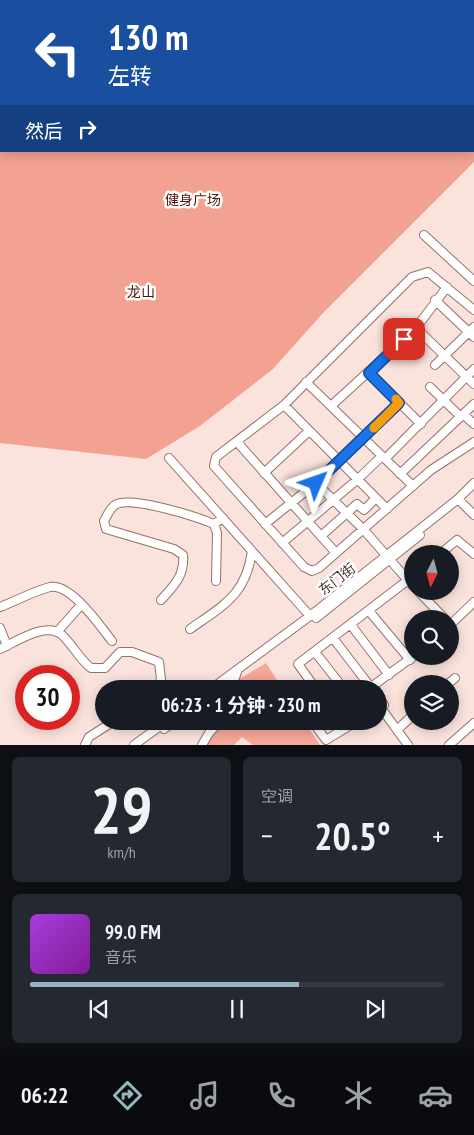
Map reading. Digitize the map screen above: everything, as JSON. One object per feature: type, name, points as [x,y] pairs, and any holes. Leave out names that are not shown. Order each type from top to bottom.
[{"type":"street","points":[[424,235],[474,281]]},
{"type":"street","points":[[474,310],[428,272],[421,272],[412,277],[284,405],[216,457],[214,466],[307,570],[316,570],[431,470],[474,442]]},
{"type":"street","points":[[330,406],[369,373],[416,328],[447,286]]},
{"type":"street","points":[[435,300],[472,332],[435,365]]},
{"type":"street","points":[[416,328],[474,384]]},
{"type":"street","points":[[282,543],[307,520],[384,458],[421,424],[474,369]]},
{"type":"street","points":[[369,373],[421,424]]},
{"type":"street","points":[[306,382],[413,486]]},
{"type":"street","points":[[430,388],[474,424]]},
{"type":"street","points":[[265,524],[316,483],[399,403]]},
{"type":"street","points":[[400,474],[474,404]]},
{"type":"street","points":[[284,405],[387,509]]},
{"type":"street","points":[[264,473],[309,431]]},
{"type":"street","points":[[237,442],[336,553]]},
{"type":"street","points":[[170,458],[310,616]]},
{"type":"street","points":[[316,483],[364,530],[404,573]]},
{"type":"street","name":"东门街","points":[[230,680],[389,557],[460,500],[474,486]]},
{"type":"street","points":[[320,536],[357,504],[364,510],[376,498]]},
{"type":"street","points":[[460,500],[474,515]]},
{"type":"street","points":[[161,600],[181,576],[184,564],[183,555],[174,549],[106,529],[104,521],[107,514],[114,505],[125,502],[184,514],[214,524]]},
{"type":"street","points":[[214,524],[223,518]]},
{"type":"street","points":[[214,524],[217,542],[216,581]]},
{"type":"street","points":[[451,545],[457,540],[474,554]]},
{"type":"street","points":[[190,629],[234,596],[244,584],[250,568],[252,551]]},
{"type":"street","name":"东门街","points":[[224,680],[389,557]]},
{"type":"street","points":[[310,680],[298,664],[404,586]]},
{"type":"street","points":[[0,608],[51,587],[63,589],[81,605],[112,640]]},
{"type":"street","points":[[427,600],[436,610]]},
{"type":"street","points":[[459,616],[474,602]]},
{"type":"street","points":[[57,632],[81,605]]},
{"type":"street","points":[[369,610],[404,649]]},
{"type":"street","points":[[351,625],[389,675]]},
{"type":"street","points":[[0,628],[4,648],[44,630],[57,632],[91,668],[105,668],[120,652],[132,652],[158,662],[161,680]]},
{"type":"street","points":[[333,638],[366,680]]},
{"type":"street","points":[[315,652],[337,680]]},
{"type":"street","points":[[382,680],[404,664]]},
{"type":"street","points":[[233,678],[239,669]]},
{"type":"street","points":[[387,717],[408,745]]},
{"type":"street","points":[[397,730],[404,723]]},
{"type":"street","points":[[449,745],[474,723]]},
{"type":"street","points":[[85,745],[89,737],[100,730]]},
{"type":"street","points":[[134,745],[155,730]]},
{"type":"street","points":[[142,745],[163,730]]},
{"type":"street","points":[[202,745],[212,730]]},
{"type":"street","points":[[319,730],[328,743],[343,730]]},
{"type":"shaded area","points":[[266,663],[277,680],[238,680]]},
{"type":"shaded area","points":[[216,730],[310,730],[320,745],[253,745],[242,737],[234,745],[205,745]]},
{"type":"green space","name":"龙山","points":[[0,152],[474,152],[474,162],[323,313],[273,369],[200,426],[146,459],[0,443]]},
{"type":"slow traffic","points":[[374,428],[399,403],[396,399]]},
{"type":"route","points":[[316,483],[399,403],[369,373],[404,339]]},
{"type":"park label","name":"健身广场","points":[[193,200]]}]
